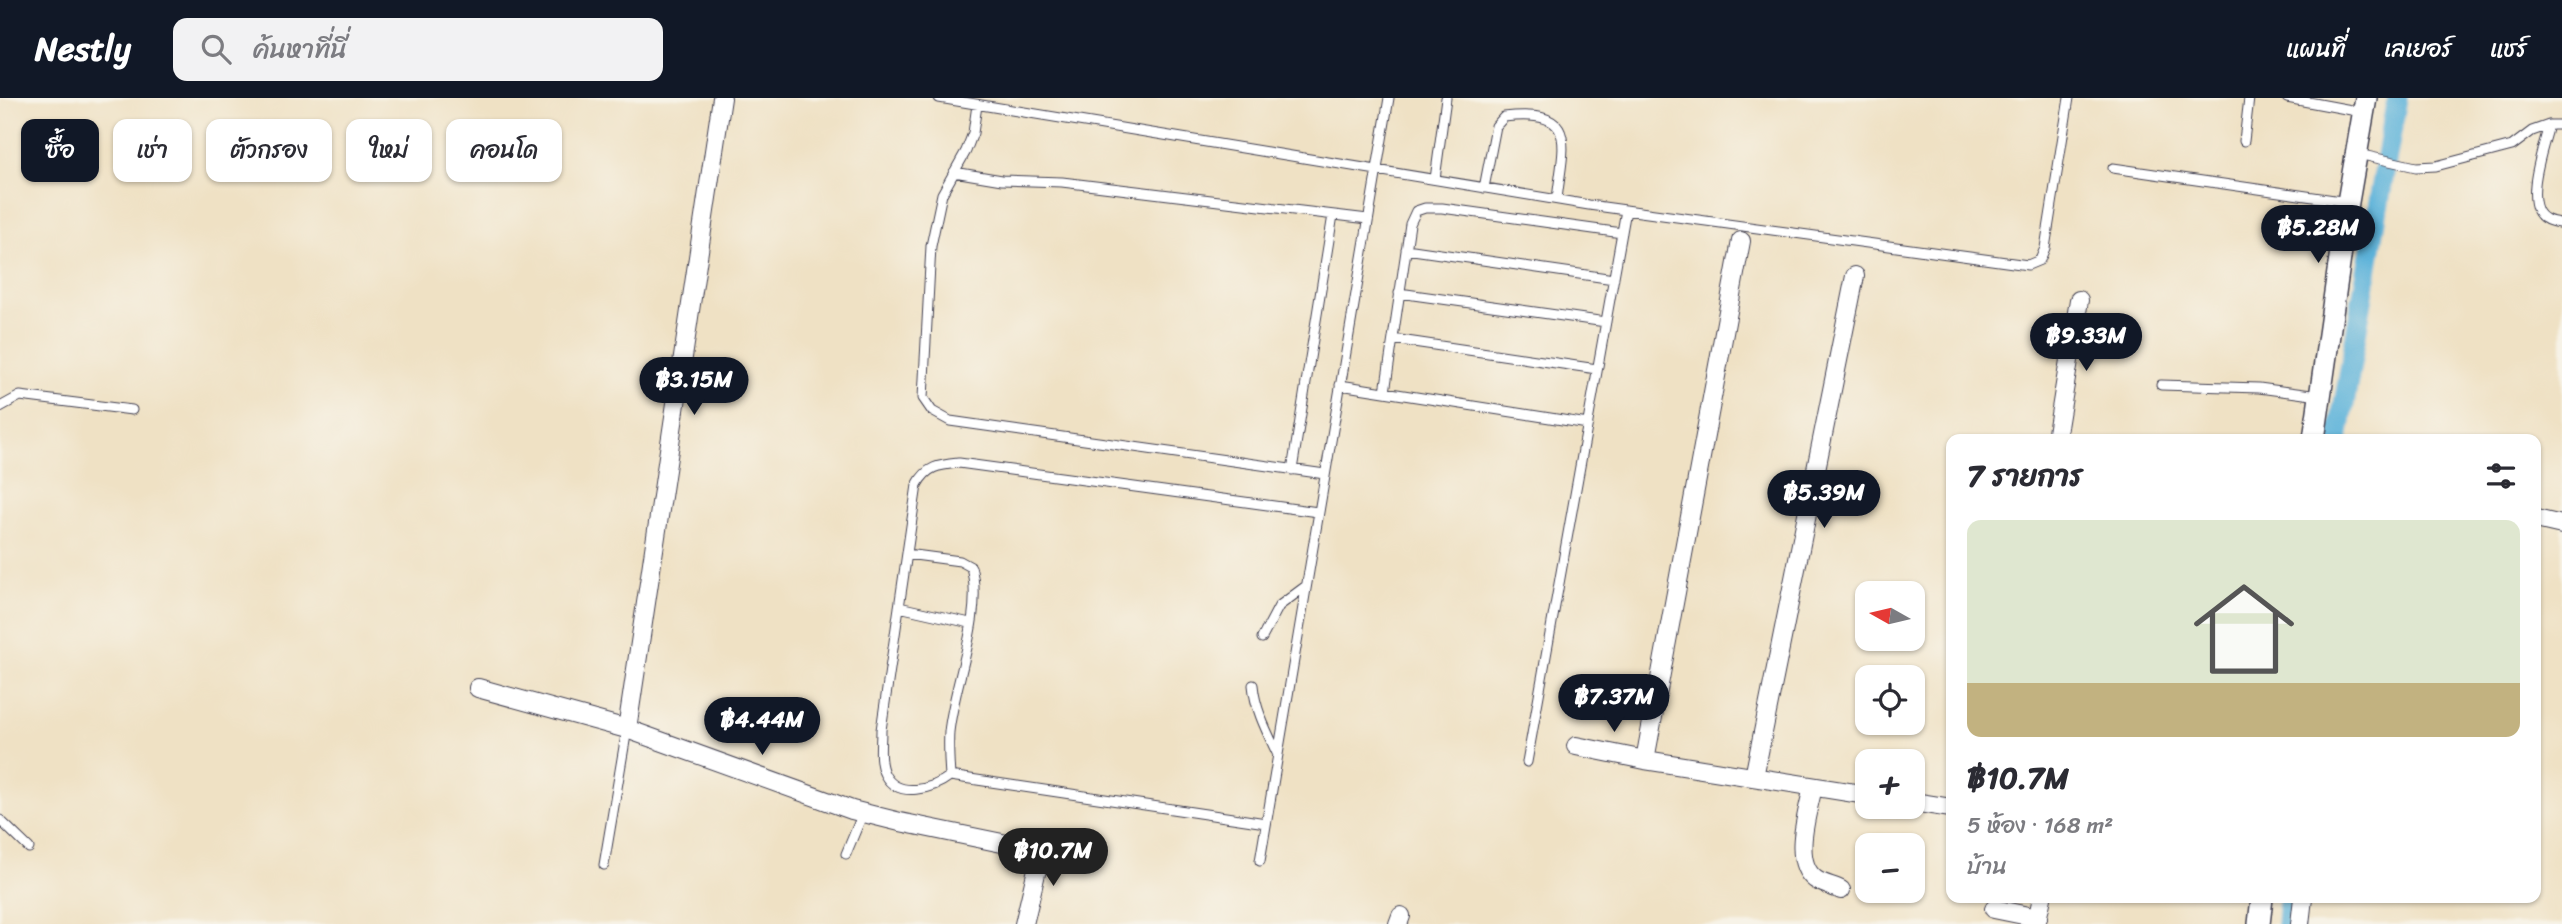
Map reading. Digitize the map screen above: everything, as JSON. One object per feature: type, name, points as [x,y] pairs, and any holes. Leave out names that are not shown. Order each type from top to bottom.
[{"type":"street","points":[[627,729],[722,98]]},
{"type":"street","points":[[2316,434],[2348,202],[2364,155],[2365,105]]},
{"type":"street","points":[[1645,760],[1741,241]]},
{"type":"street","points":[[1754,777],[1855,276]]},
{"type":"street","points":[[2057,434],[2079,300]]},
{"type":"street","points":[[2541,520],[2562,525]]},
{"type":"street","points":[[478,688],[627,729],[863,813],[1026,848],[1035,852],[1038,865],[1024,924]]},
{"type":"street","points":[[1576,746],[1645,760],[1855,793]]},
{"type":"street","points":[[1812,787],[1801,848],[1805,869],[1815,879],[1841,890]]},
{"type":"street","points":[[1925,804],[1946,807]]},
{"type":"street","points":[[1994,910],[2037,921],[2041,903]]},
{"type":"street","points":[[2259,924],[2261,903]]},
{"type":"street","points":[[2300,924],[2302,903]]},
{"type":"lane","points":[[939,98],[1626,210],[2028,265],[2040,260],[2045,247],[2069,98]]},
{"type":"lane","points":[[1260,861],[1389,98]]},
{"type":"lane","points":[[1435,180],[1446,98]]},
{"type":"lane","points":[[2244,141],[2249,98]]},
{"type":"lane","points":[[2287,98],[2365,105]]},
{"type":"lane","points":[[977,105],[973,133],[942,194],[931,246],[923,398],[932,411],[950,421],[1325,474]]},
{"type":"lane","points":[[1484,188],[1496,126],[1504,117],[1517,115],[1550,120],[1559,126],[1564,136],[1557,199]]},
{"type":"lane","points":[[2549,125],[2535,181],[2536,208],[2544,219],[2562,224]]},
{"type":"lane","points":[[2364,155],[2416,167],[2436,166],[2512,146],[2532,131],[2549,125],[2562,125]]},
{"type":"lane","points":[[2113,168],[2348,202]]},
{"type":"lane","points":[[954,173],[1002,180],[1062,182],[1368,219]]},
{"type":"lane","points":[[1385,392],[1410,224],[1416,211],[1425,208],[1622,233]]},
{"type":"lane","points":[[1527,762],[1626,210]]},
{"type":"lane","points":[[1292,470],[1333,215]]},
{"type":"lane","points":[[1406,250],[1614,279]]},
{"type":"lane","points":[[1399,293],[1606,322]]},
{"type":"lane","points":[[1393,339],[1597,369]]},
{"type":"lane","points":[[1340,385],[1588,424]]},
{"type":"lane","points":[[2161,385],[2259,388],[2320,397]]},
{"type":"lane","points":[[0,407],[20,396],[132,410]]},
{"type":"lane","points":[[1266,823],[950,776],[926,788],[902,789],[886,777],[881,760],[881,730],[917,485],[923,473],[942,465],[959,463],[1318,512]]},
{"type":"lane","points":[[907,554],[960,561],[971,567],[974,591],[970,623],[949,730],[950,776]]},
{"type":"lane","points":[[1262,638],[1279,606],[1306,586]]},
{"type":"lane","points":[[899,607],[970,623]]},
{"type":"lane","points":[[1253,685],[1264,724],[1278,754]]},
{"type":"lane","points":[[604,865],[627,729]]},
{"type":"lane","points":[[846,854],[863,813]]},
{"type":"lane","points":[[0,820],[29,848]]},
{"type":"waterway","points":[[2339,434],[2397,98]]},
{"type":"waterway","points":[[2287,924],[2289,903]]}]
